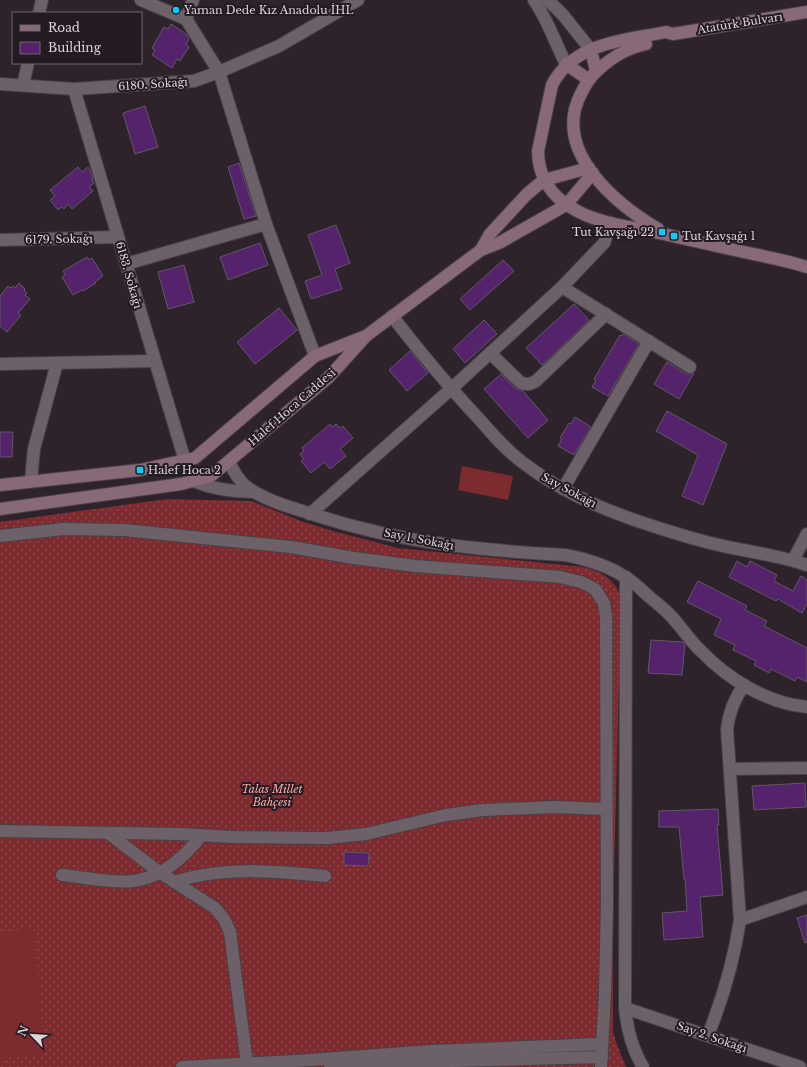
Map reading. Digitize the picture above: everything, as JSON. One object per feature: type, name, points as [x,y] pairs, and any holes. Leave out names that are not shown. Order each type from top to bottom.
[{"type":"main road","name":"Atatürk Bulvarı","points":[[673,34],[807,12]]},
{"type":"main road","points":[[673,34],[666,32],[612,43],[581,54],[566,64],[552,85],[538,151],[540,168],[544,180],[553,192],[566,204],[581,213],[611,223],[806,263]]},
{"type":"main road","points":[[673,34],[666,39],[632,47],[620,53],[593,76],[576,104],[573,123],[576,143],[591,171],[617,200],[641,219],[662,232],[674,236]]},
{"type":"main road","points":[[591,50],[593,76]]},
{"type":"main road","points":[[566,64],[593,76]]},
{"type":"main road","points":[[481,250],[490,234],[527,194],[544,180],[591,171]]},
{"type":"main road","points":[[366,336],[481,250],[499,243],[566,204],[591,171]]},
{"type":"main road","name":"Halef Hoca Caddesi","points":[[0,485],[140,470],[195,458],[315,356],[366,336]]},
{"type":"main road","name":"Halef Hoca Caddesi","points":[[0,509],[181,484],[211,476],[328,378],[366,336]]},
{"type":"street","points":[[39,12],[42,0]]},
{"type":"street","points":[[141,0],[186,19],[219,72],[266,224],[315,356]]},
{"type":"street","points":[[186,19],[193,0]]},
{"type":"street","name":"6180. Sokağı","points":[[0,84],[74,89],[194,81],[280,46],[358,0]]},
{"type":"street","points":[[534,0],[546,20],[566,64]]},
{"type":"street","points":[[548,0],[563,15],[591,50]]},
{"type":"street","points":[[23,85],[28,64]]},
{"type":"street","name":"6183. Sokağı","points":[[74,89],[185,461]]},
{"type":"street","points":[[310,514],[451,389],[562,286],[604,243],[611,223]]},
{"type":"street","points":[[126,264],[266,224]]},
{"type":"street","name":"6179. Sokağı","points":[[0,240],[118,237]]},
{"type":"street","points":[[562,286],[690,367]]},
{"type":"street","points":[[490,353],[520,382],[523,384],[530,384],[536,381],[606,314]]},
{"type":"street","name":"Say Sokağı","points":[[392,316],[451,389],[507,449],[537,473],[563,489],[617,514],[675,533],[708,542],[777,556],[807,565]]},
{"type":"street","points":[[563,489],[649,341]]},
{"type":"street","points":[[0,364],[154,361]]},
{"type":"street","points":[[32,481],[34,449],[57,363]]},
{"type":"street","name":"Say 1. Sokağı","points":[[229,461],[240,481],[253,492],[310,514],[384,533],[436,543],[477,549],[565,556],[603,565],[626,577],[670,614],[700,651],[744,686],[764,696],[807,707]]},
{"type":"street","points":[[193,481],[226,491],[253,492]]},
{"type":"street","points":[[0,536],[62,530],[124,530],[264,544],[415,566],[560,577],[586,584],[595,589],[601,598],[606,609],[607,809],[605,985],[602,1062],[501,1064],[380,1063],[330,1067]]},
{"type":"street","points":[[793,560],[807,534]]},
{"type":"street","points":[[626,577],[624,1008],[630,1038],[644,1067]]},
{"type":"street","points":[[708,1035],[726,986],[737,943],[740,920],[727,729],[728,720],[734,702],[744,686]]},
{"type":"street","points":[[730,770],[807,768]]},
{"type":"street","points":[[0,831],[327,838],[366,834],[446,815],[482,810],[553,807],[607,809]]},
{"type":"street","points":[[108,833],[159,872],[215,908],[228,926],[247,1064]]},
{"type":"street","points":[[62,876],[117,881],[138,881],[159,872],[182,856],[201,836]]},
{"type":"street","points":[[174,882],[204,874],[265,871],[325,876]]},
{"type":"street","points":[[740,920],[807,897]]},
{"type":"street","name":"Say 2. Sokağı","points":[[624,1008],[800,1067]]},
{"type":"street","points":[[182,1067],[432,1051],[602,1044]]},
{"type":"green space","points":[[462,466],[513,476],[508,500],[458,490]]},
{"type":"green space","name":"Talas Millet Bahçesi","points":[[167,499],[251,501],[301,521],[398,548],[583,567],[596,571],[612,581],[619,592],[621,599],[613,915],[613,1031],[626,1067],[0,1067],[0,522]]},
{"type":"green space","points":[[34,929],[45,1055],[0,1059],[0,932]]},
{"type":"building","points":[[171,24],[186,34],[189,39],[186,45],[189,47],[180,61],[177,59],[172,68],[152,55],[155,50],[152,48],[164,27],[168,29]]},
{"type":"building","points":[[145,106],[158,147],[135,154],[123,113]]},
{"type":"building","points":[[239,163],[256,216],[244,219],[228,167]]},
{"type":"building","points":[[78,167],[82,172],[88,167],[90,170],[94,183],[89,187],[93,191],[72,209],[68,204],[64,209],[62,207],[58,210],[50,200],[55,196],[50,190]]},
{"type":"building","points":[[336,225],[350,263],[335,269],[342,289],[311,299],[305,281],[322,275],[308,235]]},
{"type":"building","points":[[260,243],[268,265],[228,280],[220,257]]},
{"type":"building","points":[[87,257],[89,260],[92,258],[103,276],[95,282],[96,283],[73,295],[62,277],[65,275],[63,271]]},
{"type":"building","points":[[503,260],[514,271],[470,310],[460,299]]},
{"type":"building","points":[[184,265],[194,302],[168,309],[158,272]]},
{"type":"building","points":[[19,283],[27,293],[25,295],[30,299],[18,313],[21,315],[7,332],[0,326],[0,296],[8,286],[11,288],[13,286],[15,288]]},
{"type":"building","points":[[574,304],[589,320],[542,365],[526,348]]},
{"type":"building","points":[[279,308],[297,330],[255,364],[237,342]]},
{"type":"building","points":[[484,320],[497,334],[465,363],[453,349]]},
{"type":"building","points":[[623,334],[639,344],[608,396],[592,387],[596,380],[594,379],[620,335],[621,336]]},
{"type":"building","points":[[410,351],[428,373],[407,391],[389,370]]},
{"type":"building","points":[[667,362],[686,374],[694,373],[679,399],[654,384]]},
{"type":"building","points":[[501,374],[515,388],[523,391],[548,420],[528,438],[484,389]]},
{"type":"building","points":[[667,411],[727,444],[703,505],[682,496],[698,455],[656,431]]},
{"type":"building","points":[[575,417],[591,427],[574,455],[558,446],[562,439],[560,438],[569,423],[571,424]]},
{"type":"building","points":[[330,424],[332,427],[336,424],[340,428],[343,426],[353,438],[340,449],[346,456],[330,469],[324,462],[311,473],[301,461],[304,459],[300,454],[304,451],[302,448]]},
{"type":"building","points":[[0,432],[13,432],[12,457],[0,457]]},
{"type":"building","points":[[737,561],[747,567],[750,561],[777,575],[774,581],[793,591],[801,576],[807,580],[807,604],[802,613],[778,599],[776,601],[729,577]]},
{"type":"building","points":[[698,581],[747,606],[745,610],[767,621],[764,626],[807,648],[807,682],[797,677],[795,681],[771,669],[769,673],[754,665],[756,661],[733,650],[735,645],[714,635],[721,619],[687,602]]},
{"type":"building","points":[[651,640],[683,642],[685,644],[682,675],[648,673]]},
{"type":"building","points":[[805,783],[806,807],[754,810],[752,786]]},
{"type":"building","points":[[718,809],[719,825],[717,825],[723,895],[700,897],[703,937],[664,940],[662,913],[687,911],[679,827],[659,827],[659,811]]},
{"type":"building","points":[[344,852],[369,853],[368,866],[344,865]]},
{"type":"building","points":[[807,915],[807,942],[805,943],[797,918]]},
{"type":"place","name":"Yaman Dede Kız Anadolu İHL","points":[[176,10]]},
{"type":"place","name":"Tut Kavşağı 22","points":[[662,232]]},
{"type":"place","name":"Tut Kavşağı 1","points":[[674,236]]},
{"type":"place","name":"Halef Hoca 2","points":[[140,470]]}]
